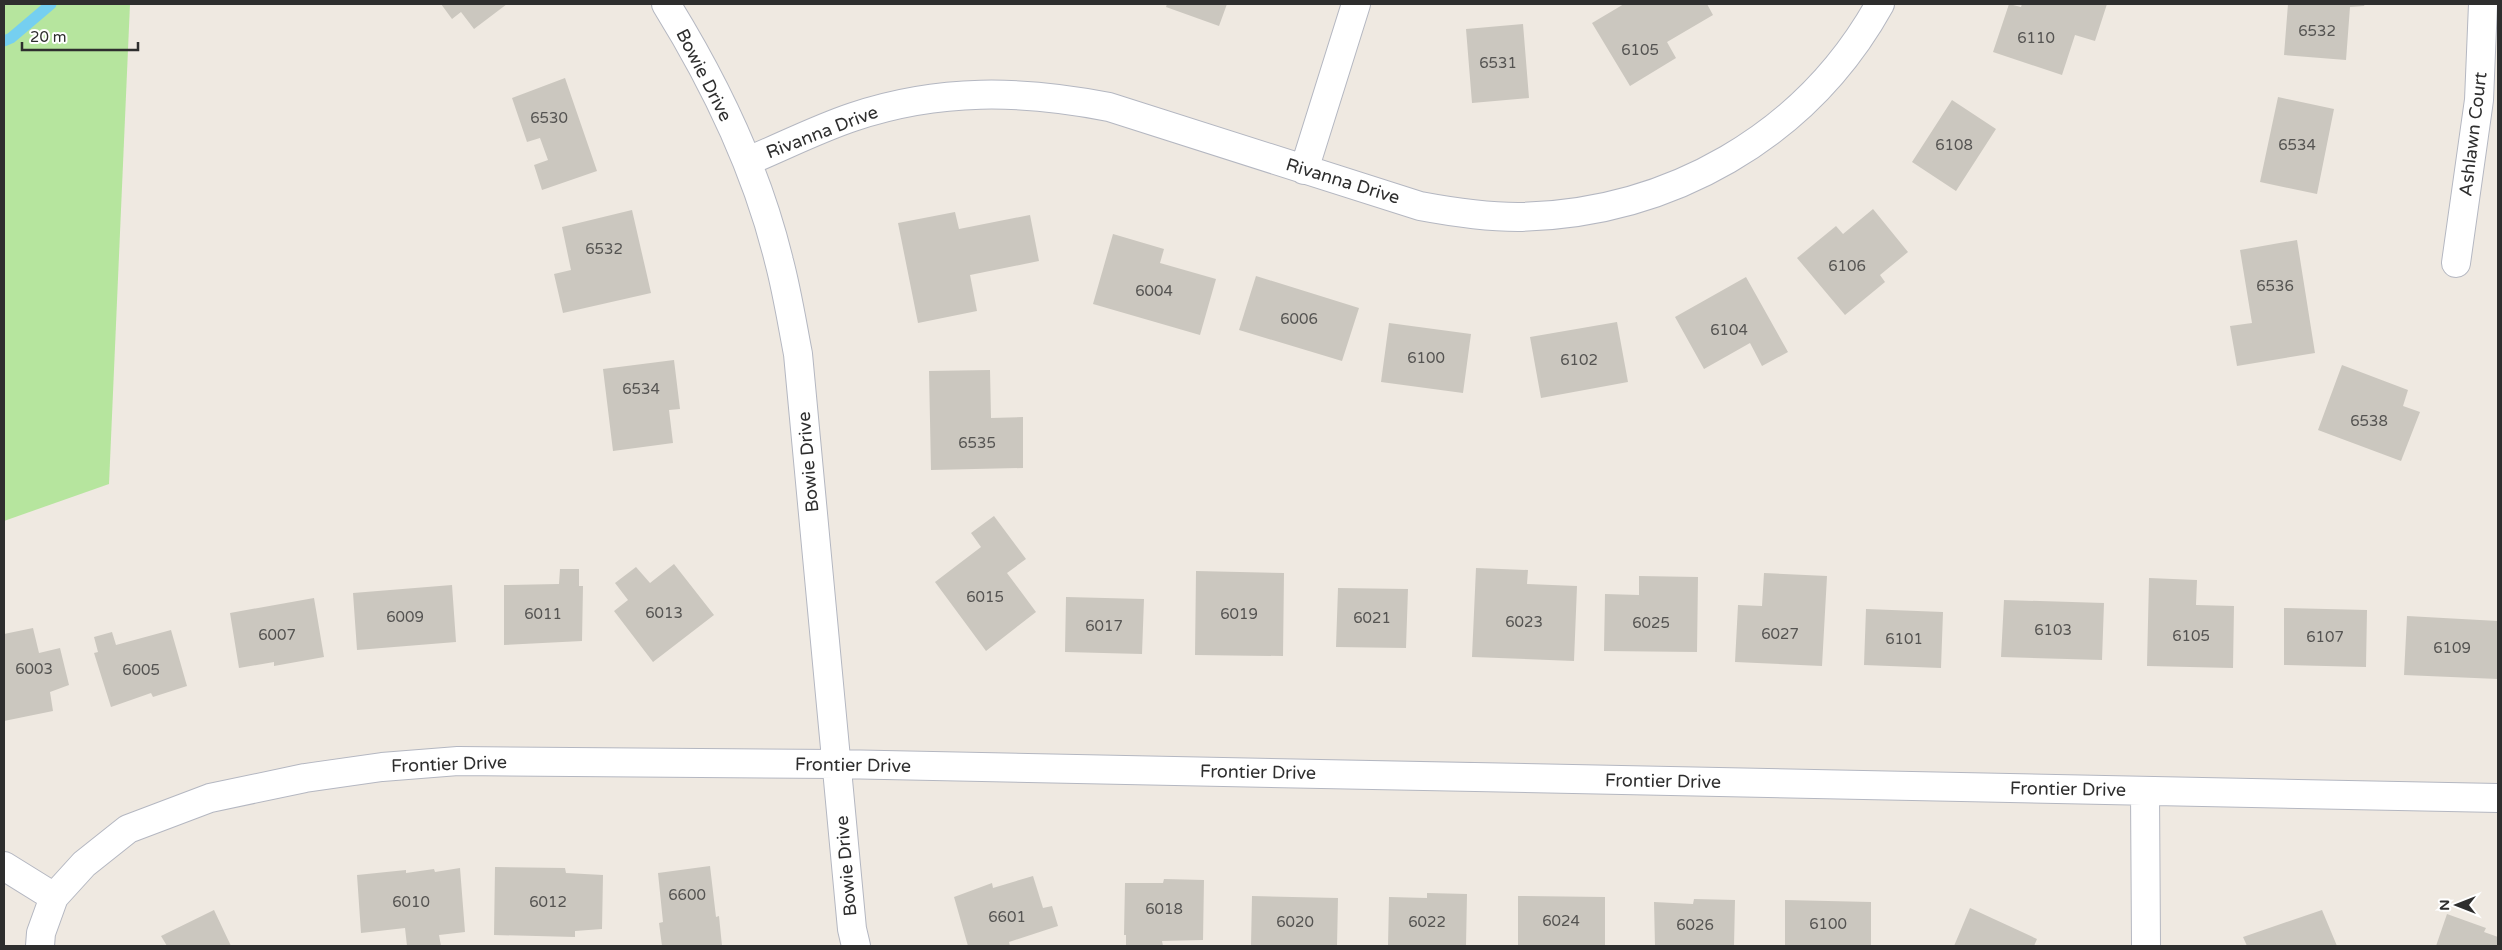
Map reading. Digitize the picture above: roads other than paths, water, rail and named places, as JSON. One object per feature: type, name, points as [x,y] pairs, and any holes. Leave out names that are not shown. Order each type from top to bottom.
[{"type":"street","name":"Bowie Drive","points":[[666,4],[694,49],[748,162],[779,260],[798,354],[852,929],[856,946]]},
{"type":"street","points":[[1304,170],[1356,4]]},
{"type":"street","name":"Rivanna Drive","points":[[748,162],[852,117],[893,106],[955,95],[1004,93],[1061,98],[1109,107],[1420,206],[1461,213],[1516,217],[1564,214],[1619,204],[1672,188],[1716,167],[1763,137],[1805,101],[1842,60],[1880,4]]},
{"type":"street","name":"Ashlawn Court","points":[[2456,263],[2479,100],[2483,4]]},
{"type":"street","name":"Frontier Drive","points":[[54,896],[84,864],[128,829],[210,798],[305,778],[382,767],[458,761],[836,764],[2498,798]]},
{"type":"street","points":[[2145,791],[2146,946]]},
{"type":"street","points":[[4,866],[54,896],[41,932],[40,946]]},
{"type":"waterway","points":[[4,41],[11,38],[51,4]]}]
